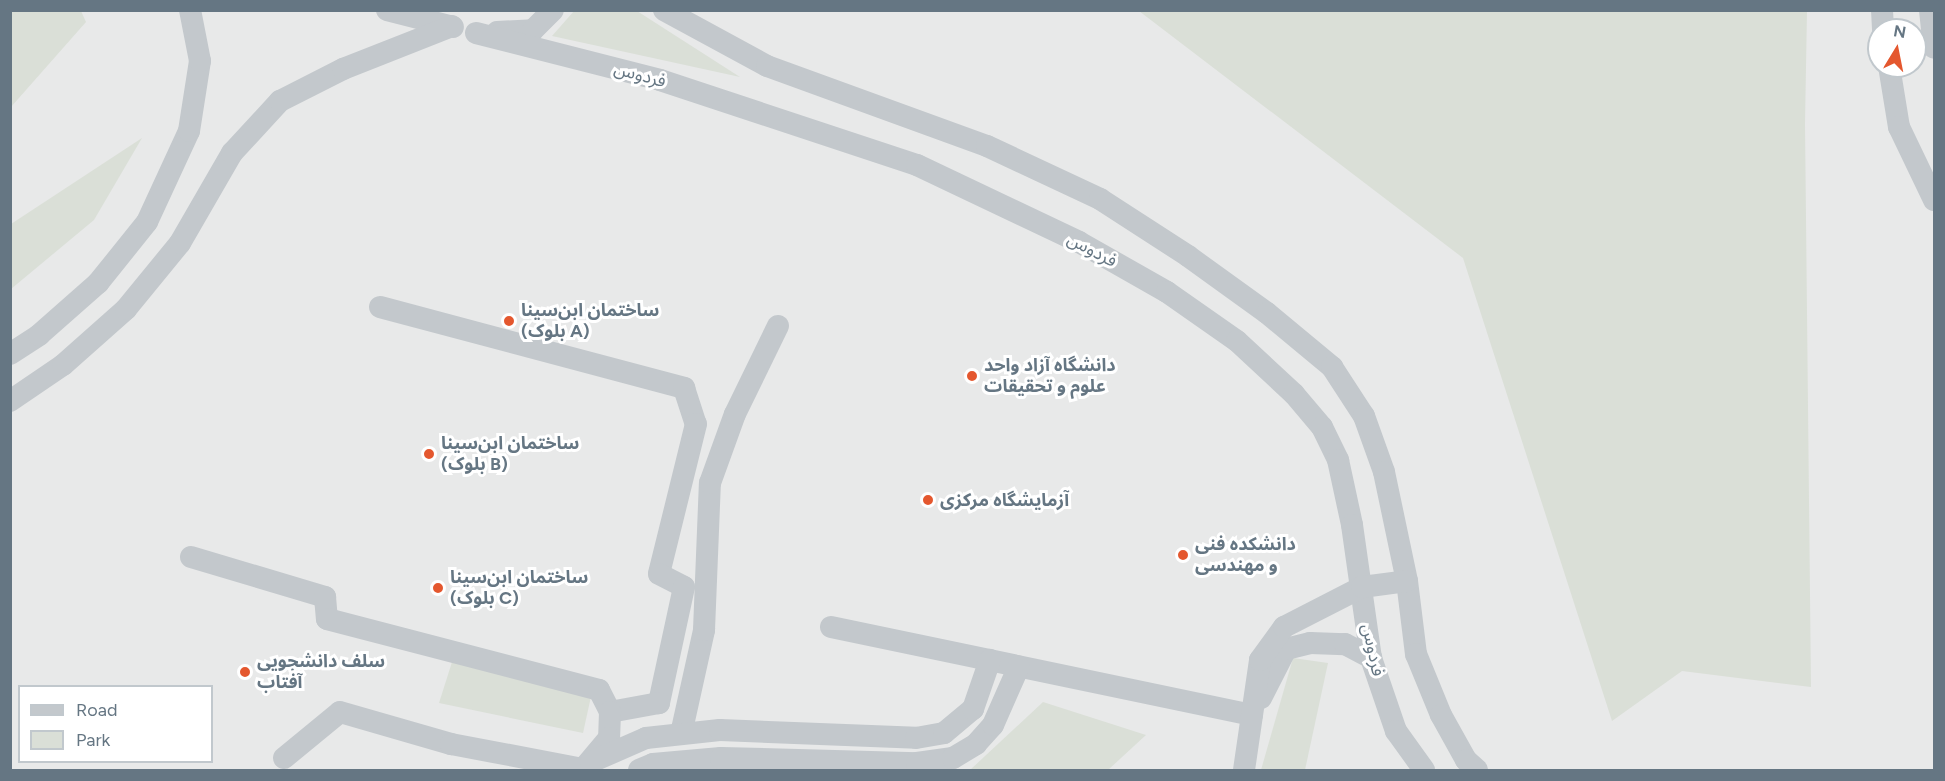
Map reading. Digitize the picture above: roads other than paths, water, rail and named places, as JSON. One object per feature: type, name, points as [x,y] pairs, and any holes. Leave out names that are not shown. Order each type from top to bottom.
[{"type":"lane","points":[[10,354],[39,335],[98,283],[147,222],[189,131],[200,61],[190,10]]},
{"type":"lane","name":"فردوس","points":[[387,10],[660,80],[917,165],[1079,242],[1167,292],[1237,341],[1294,394],[1322,428],[1338,460],[1362,587],[1371,658],[1396,731],[1424,771]]},
{"type":"lane","points":[[476,33],[533,30],[553,10]]},
{"type":"lane","points":[[664,10],[767,66],[987,146],[1100,199],[1188,256],[1267,313],[1332,367],[1364,416],[1384,472],[1407,581],[1416,654],[1441,715],[1466,760],[1477,771]]},
{"type":"lane","points":[[1930,10],[1935,48]]},
{"type":"lane","points":[[10,401],[63,365],[126,309],[180,243],[232,153],[280,101],[343,69],[452,26]]},
{"type":"lane","points":[[1891,78],[1899,127],[1935,200]]},
{"type":"lane","points":[[380,307],[684,388],[696,424],[659,574],[684,586],[706,579]]},
{"type":"lane","points":[[681,734],[704,630],[710,483],[735,414],[778,326]]},
{"type":"lane","points":[[191,557],[325,597],[327,619],[599,690],[610,712],[609,738],[579,768]]},
{"type":"lane","points":[[1244,771],[1260,660],[1284,627],[1362,587],[1407,581]]},
{"type":"lane","points":[[610,712],[658,703],[684,586]]},
{"type":"lane","points":[[831,627],[1252,716]]},
{"type":"lane","points":[[1252,716],[1286,649],[1310,642],[1346,644],[1371,658]]},
{"type":"lane","points":[[284,758],[340,712],[451,744],[579,768],[646,738],[720,730],[916,738],[944,732],[974,709],[990,660]]},
{"type":"lane","points":[[639,771],[653,764],[721,758],[917,763],[953,758],[976,744],[993,724],[1019,666]]},
{"type":"lane","points":[[451,744],[498,771]]},
{"type":"place","name":"ساختمان ابن‌سینا (بلوک A)","points":[[509,321]]},
{"type":"place","name":"دانشگاه آزاد واحد علوم و تحقیقات","points":[[972,376]]},
{"type":"place","name":"ساختمان ابن‌سینا (بلوک B)","points":[[429,454]]},
{"type":"place","name":"آزمایشگاه مرکزی","points":[[928,500]]},
{"type":"place","name":"دانشکده فنی و مهندسی","points":[[1183,555]]},
{"type":"place","name":"ساختمان ابن‌سینا (بلوک C)","points":[[438,588]]},
{"type":"place","name":"سلف دانشجویی آفتاب","points":[[245,672]]}]
